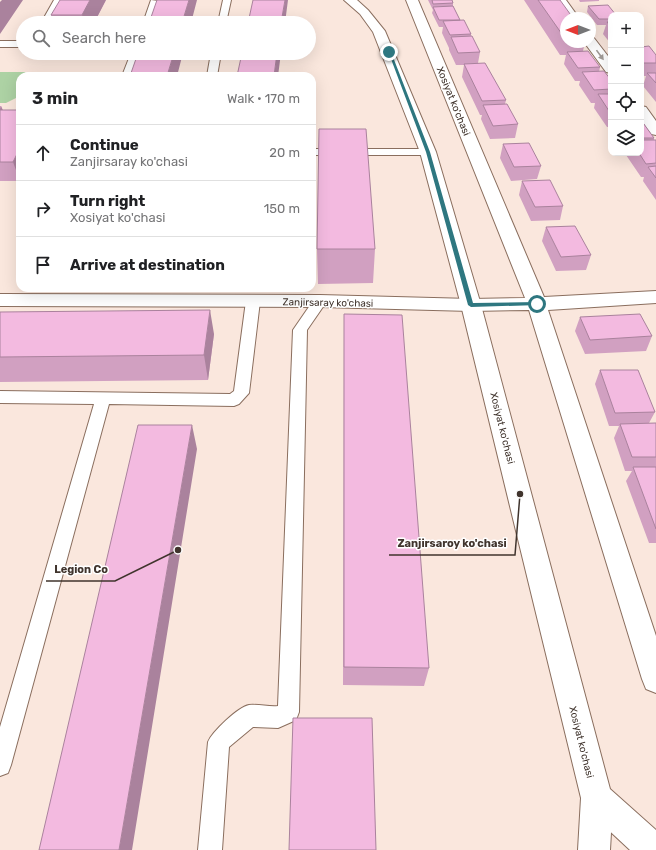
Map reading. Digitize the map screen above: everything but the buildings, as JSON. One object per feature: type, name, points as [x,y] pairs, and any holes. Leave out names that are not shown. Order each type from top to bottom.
[{"type":"street","name":"Xosiyat ko'chasi","points":[[350,0],[364,12],[379,31],[389,52],[428,152],[471,305],[597,798],[594,850]]},
{"type":"street","name":"Xosiyat ko'chasi","points":[[412,0],[537,304],[656,679]]},
{"type":"street","points":[[560,0],[569,12]]},
{"type":"street","points":[[596,48],[608,65]]},
{"type":"street","points":[[644,114],[656,130]]},
{"type":"street","name":"Zanjirsaray ko'chasi","points":[[0,300],[320,301],[471,305],[537,304],[656,297]]},
{"type":"street","points":[[597,798],[654,850]]},
{"type":"lane","points":[[49,16],[58,0]]},
{"type":"lane","points":[[224,16],[227,0]]},
{"type":"lane","points":[[149,16],[154,1]]},
{"type":"lane","points":[[0,44],[16,44]]},
{"type":"lane","points":[[129,72],[133,60]]},
{"type":"lane","points":[[213,72],[215,60]]},
{"type":"lane","points":[[316,152],[428,152]]},
{"type":"lane","points":[[0,397],[234,400],[241,393],[253,301]]},
{"type":"lane","points":[[210,850],[219,742],[249,716],[278,717],[288,712],[300,330],[320,301]]},
{"type":"lane","points":[[0,765],[103,398]]},
{"type":"green space","points":[[0,72],[16,72],[16,98],[6,103],[0,103]]},
{"type":"place","name":"Zanjirsaroy ko'chasi","points":[[520,494]]},
{"type":"place","name":"Legion Co","points":[[178,550]]},
{"type":"route","points":[[389,52],[428,152],[471,305],[537,304]]}]
